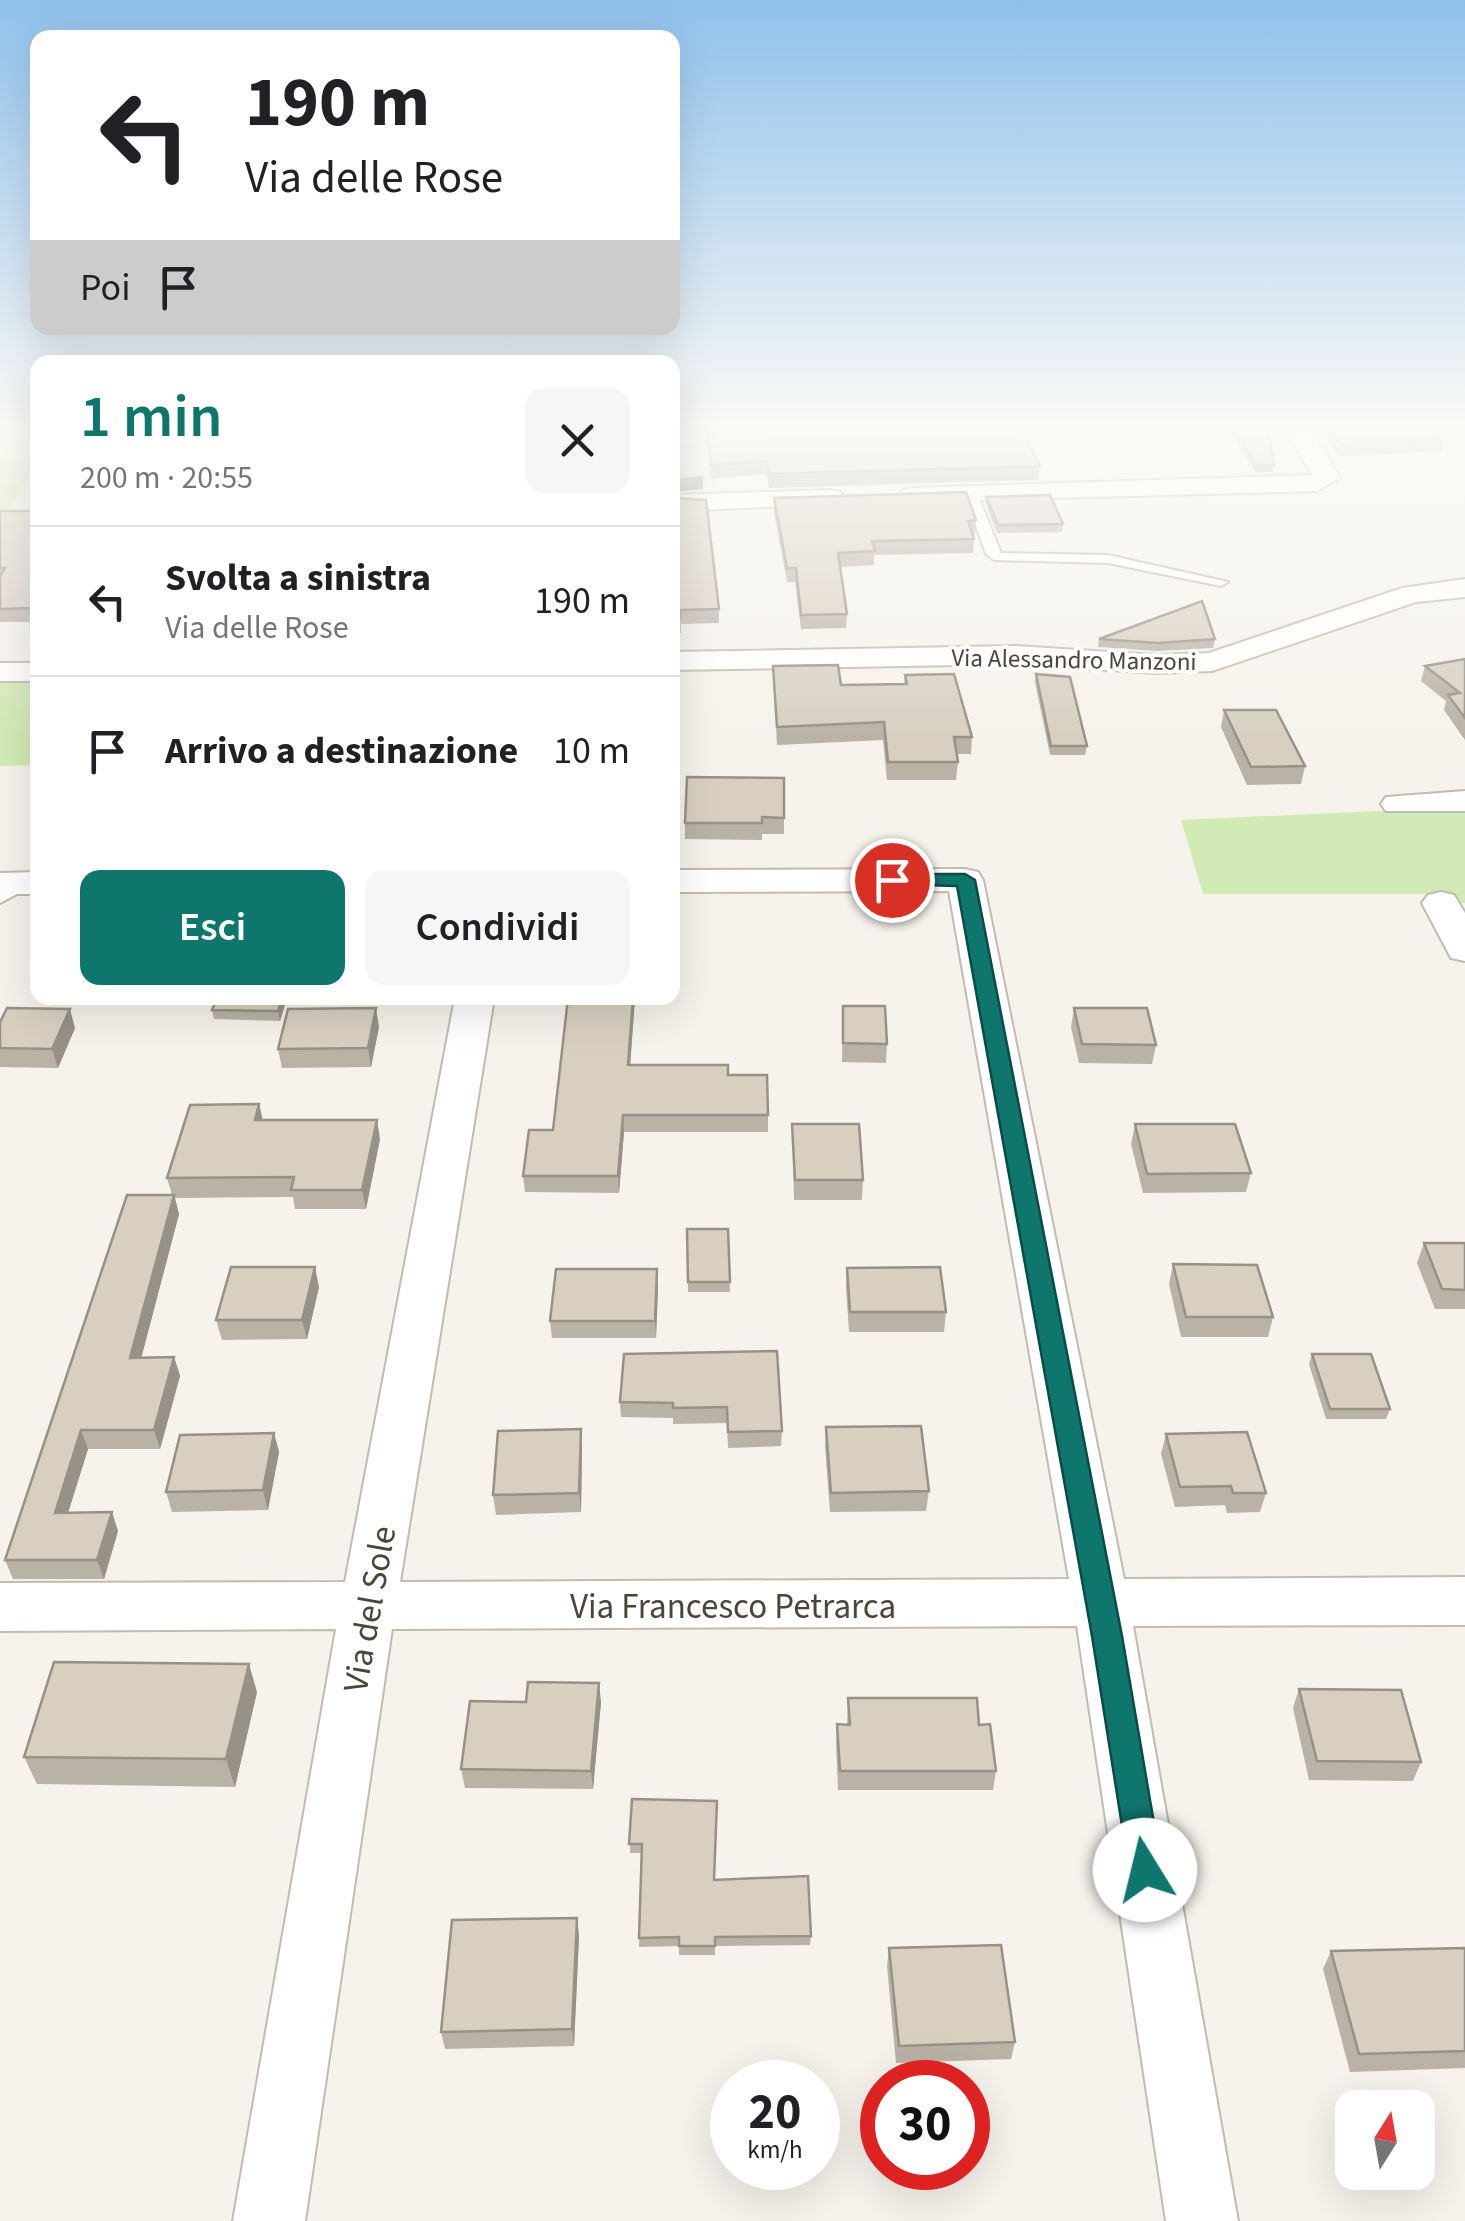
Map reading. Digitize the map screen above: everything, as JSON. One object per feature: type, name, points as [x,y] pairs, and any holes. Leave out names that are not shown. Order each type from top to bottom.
[{"type":"street","name":"Via Alessandro Manzoni","points":[[680,661],[1016,655],[1157,664],[1212,662],[1412,594],[1465,588]]},
{"type":"street","points":[[0,672],[30,672]]},
{"type":"street","points":[[1398,804],[1465,801]]},
{"type":"street","points":[[680,881],[965,880],[1101,1605],[1202,2221]]},
{"type":"street","points":[[0,892],[4,884],[30,883]]},
{"type":"street","points":[[1441,904],[1465,950]]},
{"type":"street","name":"Via del Sole","points":[[269,2221],[473,1005]]},
{"type":"street","name":"Via Francesco Petrarca","points":[[0,1607],[1465,1602]]},
{"type":"lane","points":[[984,530],[993,554],[998,557],[1108,559],[1222,582]]},
{"type":"green space","points":[[30,679],[30,765],[0,766],[0,680]]},
{"type":"green space","points":[[1465,807],[1465,903],[1459,903],[1455,894],[1203,894],[1181,820]]},
{"type":"building","points":[[0,530],[30,530],[30,608],[0,609],[0,576],[5,568],[0,568]]},
{"type":"building","points":[[680,530],[710,530],[719,609],[680,610]]},
{"type":"building","points":[[780,530],[971,530],[974,539],[872,541],[875,551],[838,553],[847,614],[801,615],[796,568],[787,568]]},
{"type":"building","points":[[1202,601],[1215,639],[1158,643],[1099,639]]},
{"type":"building","points":[[1465,659],[1465,718],[1448,695],[1460,693],[1425,666]]},
{"type":"building","points":[[838,665],[841,685],[907,684],[905,675],[954,674],[972,737],[954,737],[958,762],[888,762],[884,722],[777,727],[773,666]]},
{"type":"building","points":[[1036,674],[1070,677],[1087,746],[1051,746]]},
{"type":"building","points":[[1224,710],[1276,710],[1305,766],[1251,767]]},
{"type":"building","points":[[687,777],[784,778],[784,818],[762,817],[762,823],[685,823]]},
{"type":"building","points":[[214,1005],[280,1005],[278,1011],[212,1010]]},
{"type":"building","points":[[567,1005],[632,1005],[628,1065],[728,1065],[728,1075],[767,1075],[768,1115],[623,1115],[618,1176],[523,1176],[529,1130],[553,1130]]},
{"type":"building","points":[[843,1006],[885,1006],[887,1044],[843,1043]]},
{"type":"building","points":[[7,1008],[70,1009],[52,1049],[0,1048],[0,1022]]},
{"type":"building","points":[[376,1008],[368,1048],[278,1049],[288,1009]]},
{"type":"building","points":[[1074,1008],[1147,1008],[1156,1045],[1082,1044]]},
{"type":"building","points":[[259,1104],[255,1120],[377,1120],[362,1190],[291,1190],[294,1177],[167,1178],[190,1105]]},
{"type":"building","points":[[792,1124],[859,1124],[863,1180],[795,1180]]},
{"type":"building","points":[[1135,1124],[1235,1124],[1251,1173],[1147,1174]]},
{"type":"building","points":[[127,1195],[174,1195],[130,1358],[174,1357],[154,1430],[81,1430],[55,1513],[112,1512],[97,1560],[5,1560]]},
{"type":"building","points":[[687,1229],[728,1229],[730,1282],[688,1282]]},
{"type":"building","points":[[1424,1243],[1465,1243],[1465,1290],[1442,1289]]},
{"type":"building","points":[[1173,1264],[1257,1265],[1273,1317],[1186,1317]]},
{"type":"building","points":[[231,1267],[315,1267],[302,1320],[216,1320]]},
{"type":"building","points":[[940,1267],[946,1312],[850,1312],[847,1268]]},
{"type":"building","points":[[556,1269],[657,1269],[655,1321],[550,1321]]},
{"type":"building","points":[[777,1351],[782,1431],[728,1432],[727,1407],[673,1408],[673,1403],[620,1402],[624,1354]]},
{"type":"building","points":[[1312,1354],[1371,1354],[1390,1409],[1330,1409]]},
{"type":"building","points":[[921,1426],[929,1491],[831,1493],[826,1427]]},
{"type":"building","points":[[581,1429],[579,1493],[493,1495],[498,1431]]},
{"type":"building","points":[[1247,1432],[1266,1493],[1233,1493],[1231,1486],[1180,1487],[1166,1434]]},
{"type":"building","points":[[274,1433],[263,1490],[166,1492],[180,1435]]},
{"type":"building","points":[[54,1662],[249,1664],[226,1759],[24,1757]]},
{"type":"building","points":[[528,1682],[599,1683],[591,1771],[461,1769],[470,1701],[526,1702]]},
{"type":"building","points":[[1299,1689],[1401,1690],[1421,1762],[1317,1761]]},
{"type":"building","points":[[848,1698],[977,1698],[979,1725],[990,1724],[996,1771],[840,1771],[837,1724],[850,1725]]},
{"type":"building","points":[[632,1799],[717,1801],[714,1880],[808,1876],[811,1936],[715,1937],[715,1946],[679,1946],[679,1937],[639,1938],[642,1844],[629,1844]]},
{"type":"building","points":[[577,1918],[572,2029],[441,2032],[452,1920]]},
{"type":"building","points":[[1001,1945],[1015,2042],[899,2046],[889,1948]]},
{"type":"building","points":[[1465,1948],[1465,2051],[1359,2054],[1331,1951]]},
{"type":"route","points":[[892,880],[965,880],[1107,1636],[1145,1870]]}]
